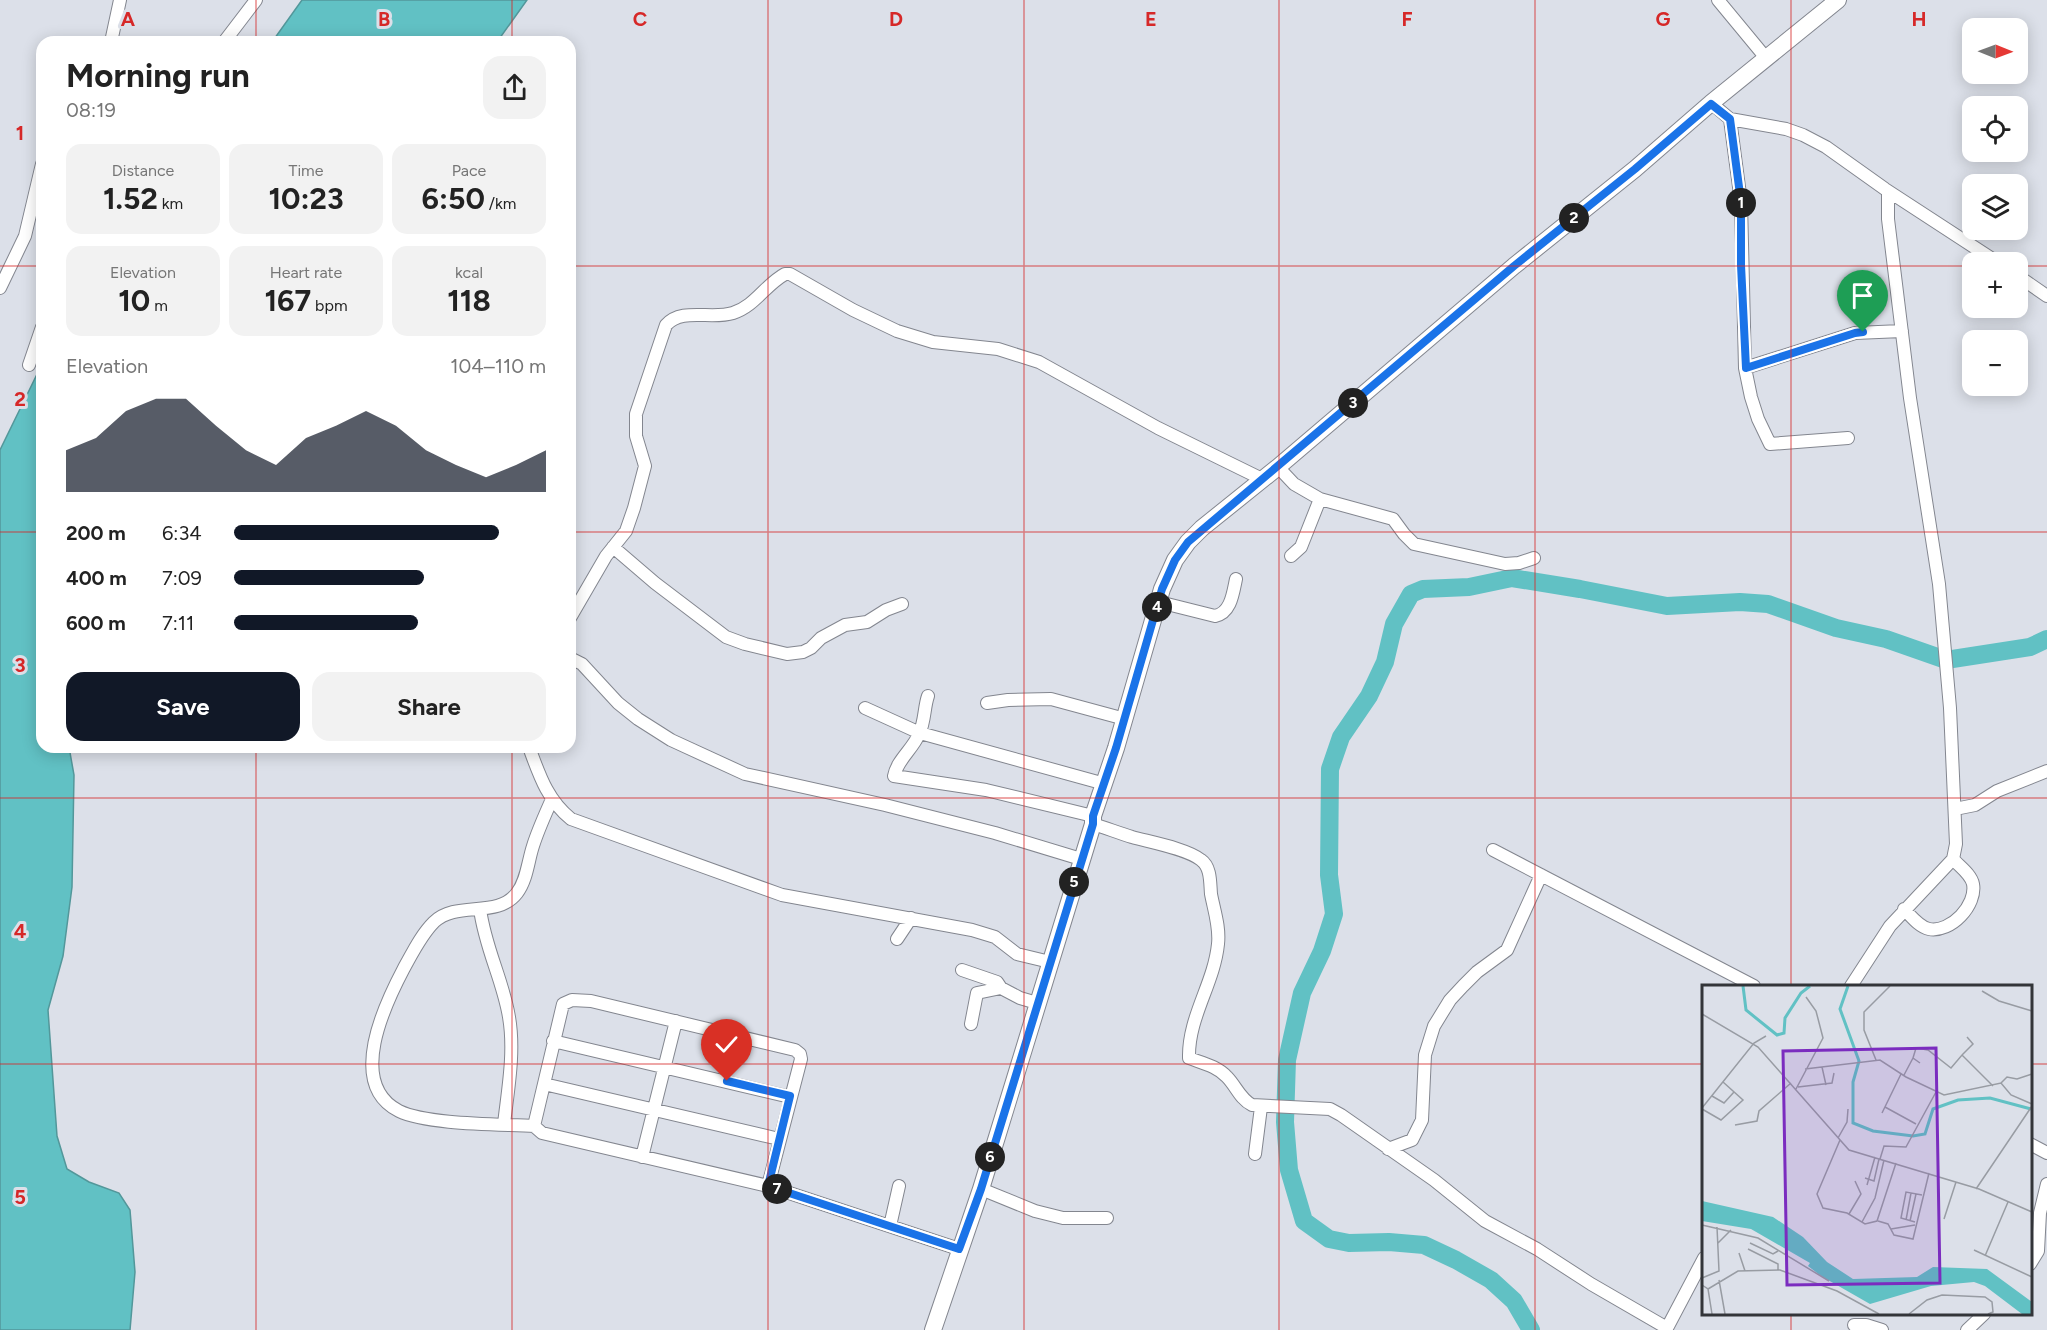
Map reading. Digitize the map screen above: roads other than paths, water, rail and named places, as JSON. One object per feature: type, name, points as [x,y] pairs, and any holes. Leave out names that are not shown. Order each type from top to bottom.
[{"type":"main road","points":[[933,1330],[981,1189],[1159,602],[1171,567],[1188,542],[1514,266],[1635,169],[1838,0]]},
{"type":"street","points":[[112,36],[120,0]]},
{"type":"street","points":[[229,36],[256,0]]},
{"type":"street","points":[[1718,0],[1766,58]]},
{"type":"street","points":[[1711,104],[1730,119],[1786,129],[1826,147],[1982,252]]},
{"type":"street","points":[[1730,119],[1741,202],[1741,265],[1746,368],[1755,410],[1770,444],[1848,438]]},
{"type":"street","points":[[0,288],[25,236],[36,189]]},
{"type":"street","points":[[1852,985],[1890,926],[1953,859],[1956,844],[1947,664],[1939,584],[1902,332],[1888,219],[1888,190]]},
{"type":"street","points":[[576,608],[606,556],[626,531],[644,471],[645,459],[635,430],[636,414],[666,325],[678,316],[722,316],[734,313],[757,300],[785,274],[790,274],[853,310],[897,331],[933,342],[998,349],[1039,362],[1158,428],[1262,479]]},
{"type":"street","points":[[2028,283],[2047,296]]},
{"type":"street","points":[[1746,368],[1855,333],[1902,332]]},
{"type":"street","points":[[29,365],[36,345]]},
{"type":"street","points":[[1278,467],[1294,484],[1320,499],[1393,519],[1410,541],[1439,551],[1505,564],[1519,563],[1534,558]]},
{"type":"street","points":[[1291,556],[1301,548],[1320,499]]},
{"type":"street","points":[[613,547],[655,583],[726,637],[787,654],[803,652],[821,638],[845,625],[867,622],[886,610],[902,604]]},
{"type":"street","points":[[1159,602],[1215,616],[1220,615],[1227,608],[1236,579]]},
{"type":"street","points":[[576,661],[582,664],[618,703],[638,719],[670,740],[745,774],[885,805],[995,833],[1081,860]]},
{"type":"street","points":[[928,696],[920,732],[908,753],[898,764],[894,776],[986,790],[1093,820],[1200,858],[1206,864],[1217,925],[1218,945],[1215,961],[1191,1029],[1189,1058],[1205,1063],[1223,1073],[1248,1103],[1261,1107],[1330,1109],[1434,1180],[1485,1221],[1537,1249],[1667,1329],[1702,1262]]},
{"type":"street","points":[[987,703],[1051,699],[1125,719]]},
{"type":"street","points":[[865,708],[920,732],[1105,784]]},
{"type":"street","points":[[532,753],[552,799],[559,809],[571,819],[782,895],[953,925],[995,937],[1017,954],[1050,962]]},
{"type":"street","points":[[1955,809],[1975,805],[1997,791],[2047,771]]},
{"type":"street","points":[[552,799],[533,845],[519,891],[510,901],[500,906],[442,916],[419,940],[392,992],[376,1031],[372,1060],[373,1077],[378,1090],[387,1102],[399,1111],[424,1118],[534,1126],[542,1133],[768,1186],[959,1249]]},
{"type":"street","points":[[1492,850],[1750,985]]},
{"type":"street","points":[[1904,909],[1923,926],[1934,929],[1947,926],[1964,912],[1971,899],[1973,886],[1968,875],[1953,859]]},
{"type":"street","points":[[1388,1149],[1412,1140],[1422,1120],[1425,1055],[1428,1041],[1440,1014],[1463,986],[1507,950],[1541,875]]},
{"type":"street","points":[[480,909],[482,930],[510,1019],[512,1062],[504,1124]]},
{"type":"street","points":[[897,939],[911,918]]},
{"type":"street","points":[[962,970],[997,982],[1001,988],[1037,1003]]},
{"type":"street","points":[[971,1024],[977,993],[1001,988]]},
{"type":"street","points":[[534,1126],[553,1041],[563,1004],[567,1001],[591,1001],[799,1052],[801,1059],[768,1186]]},
{"type":"street","points":[[642,1157],[676,1021]]},
{"type":"street","points":[[553,1041],[790,1096]]},
{"type":"street","points":[[544,1084],[779,1139]]},
{"type":"street","points":[[1255,1154],[1261,1107]]},
{"type":"street","points":[[2032,1145],[2047,1153]]},
{"type":"street","points":[[2032,1262],[2038,1251],[2040,1213],[2047,1184]]},
{"type":"street","points":[[890,1226],[899,1186]]},
{"type":"street","points":[[981,1189],[1035,1211],[1063,1218],[1107,1218]]},
{"type":"street","points":[[1967,1330],[1983,1315]]},
{"type":"street","points":[[1854,1325],[1866,1325],[1882,1330]]},
{"type":"water","points":[[302,0],[527,0],[501,36],[276,36]]},
{"type":"water","points":[[36,376],[36,753],[70,753],[74,775],[72,887],[63,956],[48,1010],[57,1136],[67,1169],[89,1182],[119,1193],[130,1210],[135,1272],[130,1330],[0,1330],[0,450]]},
{"type":"waterway","points":[[1531,1330],[1514,1301],[1491,1280],[1424,1245],[1389,1242],[1349,1243],[1329,1239],[1304,1221],[1289,1170],[1285,1122],[1287,1060],[1302,993],[1322,951],[1334,914],[1329,875],[1330,769],[1341,737],[1369,696],[1385,662],[1394,624],[1411,594],[1423,589],[1469,587],[1512,578],[1667,606],[1740,602],[1768,604],[1836,628],[1886,639],[1946,660],[2030,647],[2047,639]]}]
